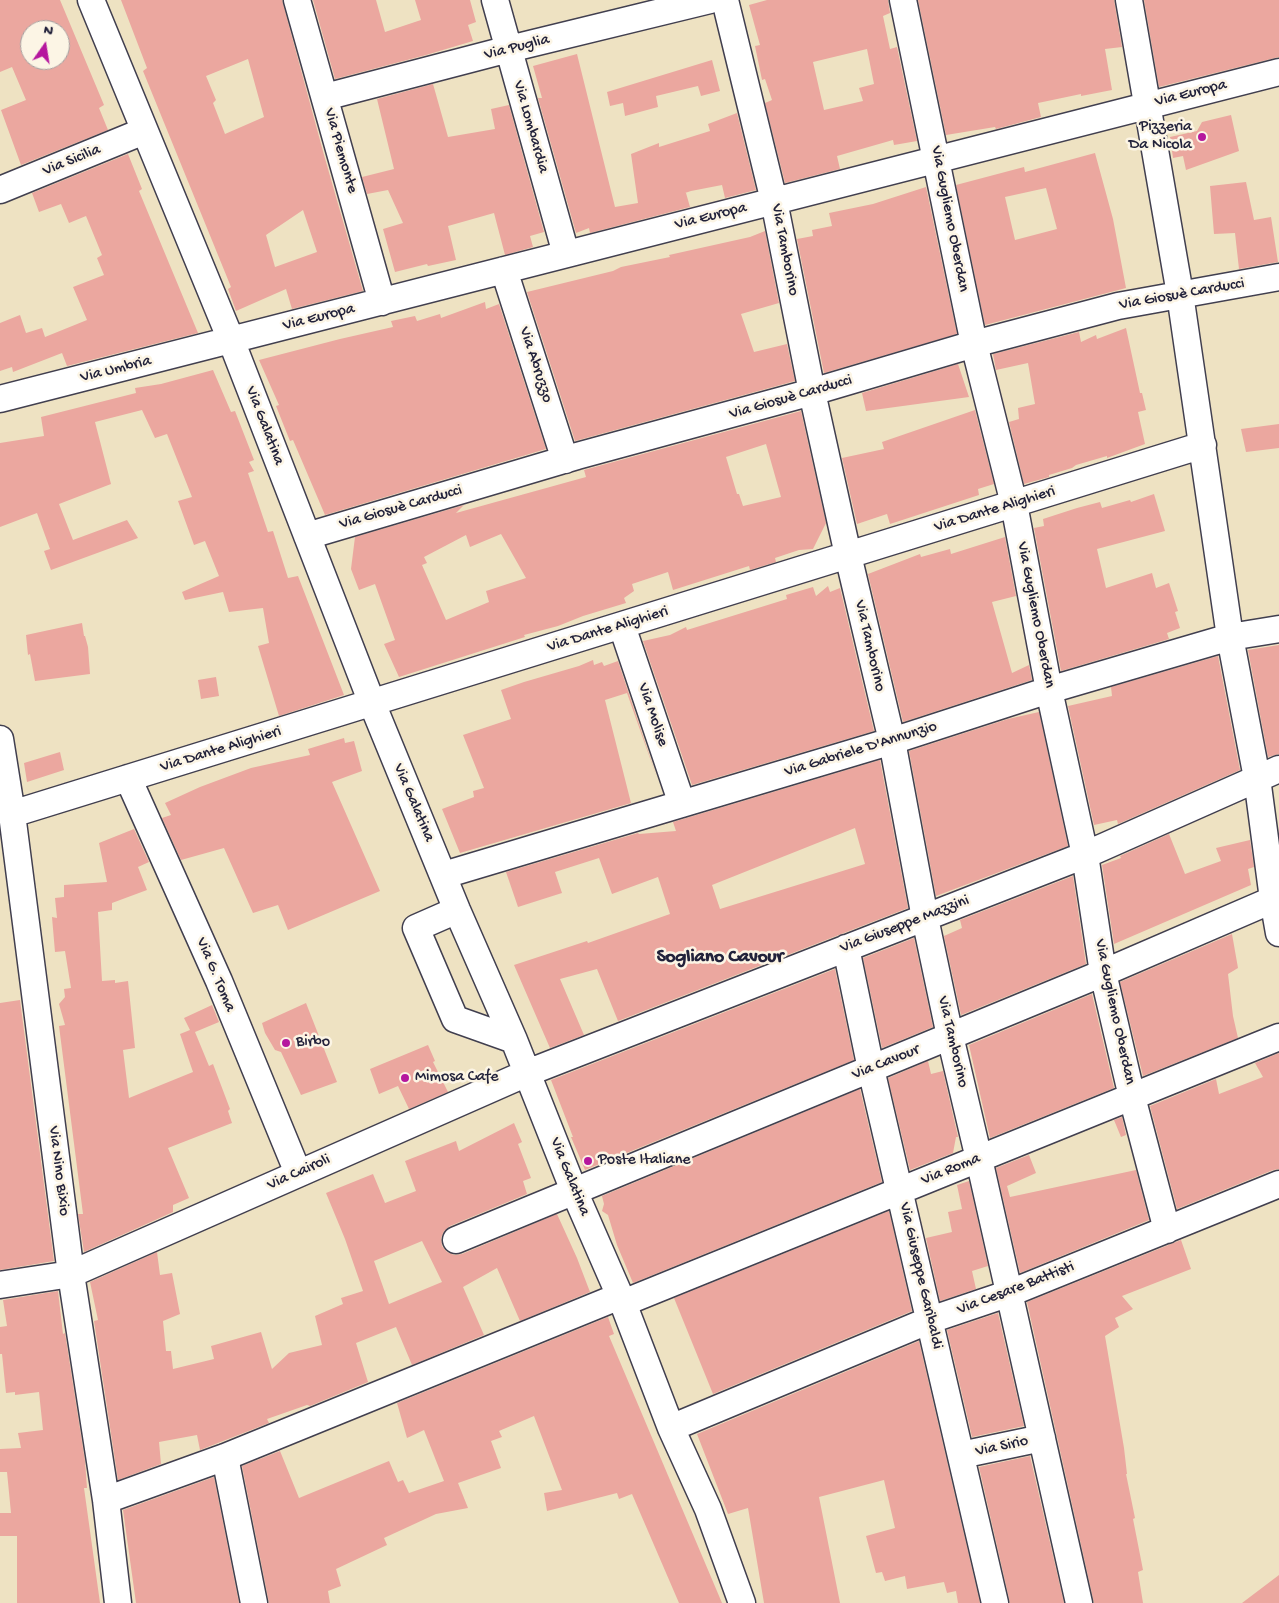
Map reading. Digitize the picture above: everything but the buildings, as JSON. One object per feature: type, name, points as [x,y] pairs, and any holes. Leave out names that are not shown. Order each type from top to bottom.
[{"type":"street","name":"Via Galatina","points":[[91,0],[231,340],[372,703],[457,910],[514,1040],[574,1191],[622,1300],[671,1428],[708,1509],[742,1603]]},
{"type":"street","name":"Via Piemonte","points":[[296,0],[382,302]]},
{"type":"street","name":"Via Lombardia","points":[[495,0],[566,254]]},
{"type":"street","name":"Via Puglia","points":[[325,97],[710,0]]},
{"type":"street","name":"Via Tamborino","points":[[725,0],[774,201],[812,392],[892,741],[925,918],[950,1036],[1079,1603]]},
{"type":"street","name":"Via Gugliemo Oberdan","points":[[903,0],[974,344],[1014,504],[1049,690],[1085,855],[1103,973],[1166,1230]]},
{"type":"street","points":[[1129,0],[1180,294],[1230,637],[1268,774],[1279,932]]},
{"type":"street","name":"Via Europa","points":[[231,340],[1279,72]]},
{"type":"street","name":"Via Sicilia","points":[[0,190],[144,131]]},
{"type":"street","name":"Via Abruzzo","points":[[504,270],[565,460]]},
{"type":"street","name":"Via Giosuè Carducci","points":[[307,536],[565,460],[812,392],[974,344],[1118,306],[1279,277]]},
{"type":"street","name":"Via Umbria","points":[[0,399],[231,340]]},
{"type":"street","name":"Via Dante Alighieri","points":[[9,827],[128,778],[1203,445]]},
{"type":"street","name":"Via Molise","points":[[622,626],[682,804]]},
{"type":"street","name":"Via Gabriele D'Annunzio","points":[[444,875],[892,741],[1049,690],[1230,637],[1279,629]]},
{"type":"street","name":"Via Nino Bixio","points":[[0,739],[9,827],[71,1274],[106,1500],[118,1603]]},
{"type":"street","name":"Via Giuseppe Mazzini","points":[[527,1073],[1085,855],[1268,774]]},
{"type":"street","name":"Via G. Toma","points":[[128,778],[219,982],[298,1173]]},
{"type":"street","name":"Via Cavour","points":[[456,1240],[1103,973],[1276,898]]},
{"type":"street","points":[[457,910],[416,928],[455,1019],[514,1040]]},
{"type":"street","name":"Via Giuseppe Garibaldi","points":[[846,948],[871,1068],[995,1603]]},
{"type":"street","name":"Via Roma","points":[[106,1500],[225,1457],[900,1191],[1279,1037]]},
{"type":"street","name":"Via Cairoli","points":[[0,1285],[71,1274],[527,1073]]},
{"type":"street","name":"Via Cesare Battisti","points":[[671,1428],[930,1320],[1010,1293],[1279,1184]]},
{"type":"street","name":"Via Sirio","points":[[961,1455],[1042,1438]]},
{"type":"street","points":[[225,1457],[254,1603]]},
{"type":"place","name":"Pizzeria Da Nicola","points":[[1202,137]]},
{"type":"place","name":"Birbo","points":[[286,1043]]},
{"type":"place","name":"Mimosa Cafe","points":[[405,1078]]},
{"type":"place","name":"Poste Italiane","points":[[588,1161]]},
{"type":"district","name":"Sogliano Cavour","points":[[720,958]]}]
